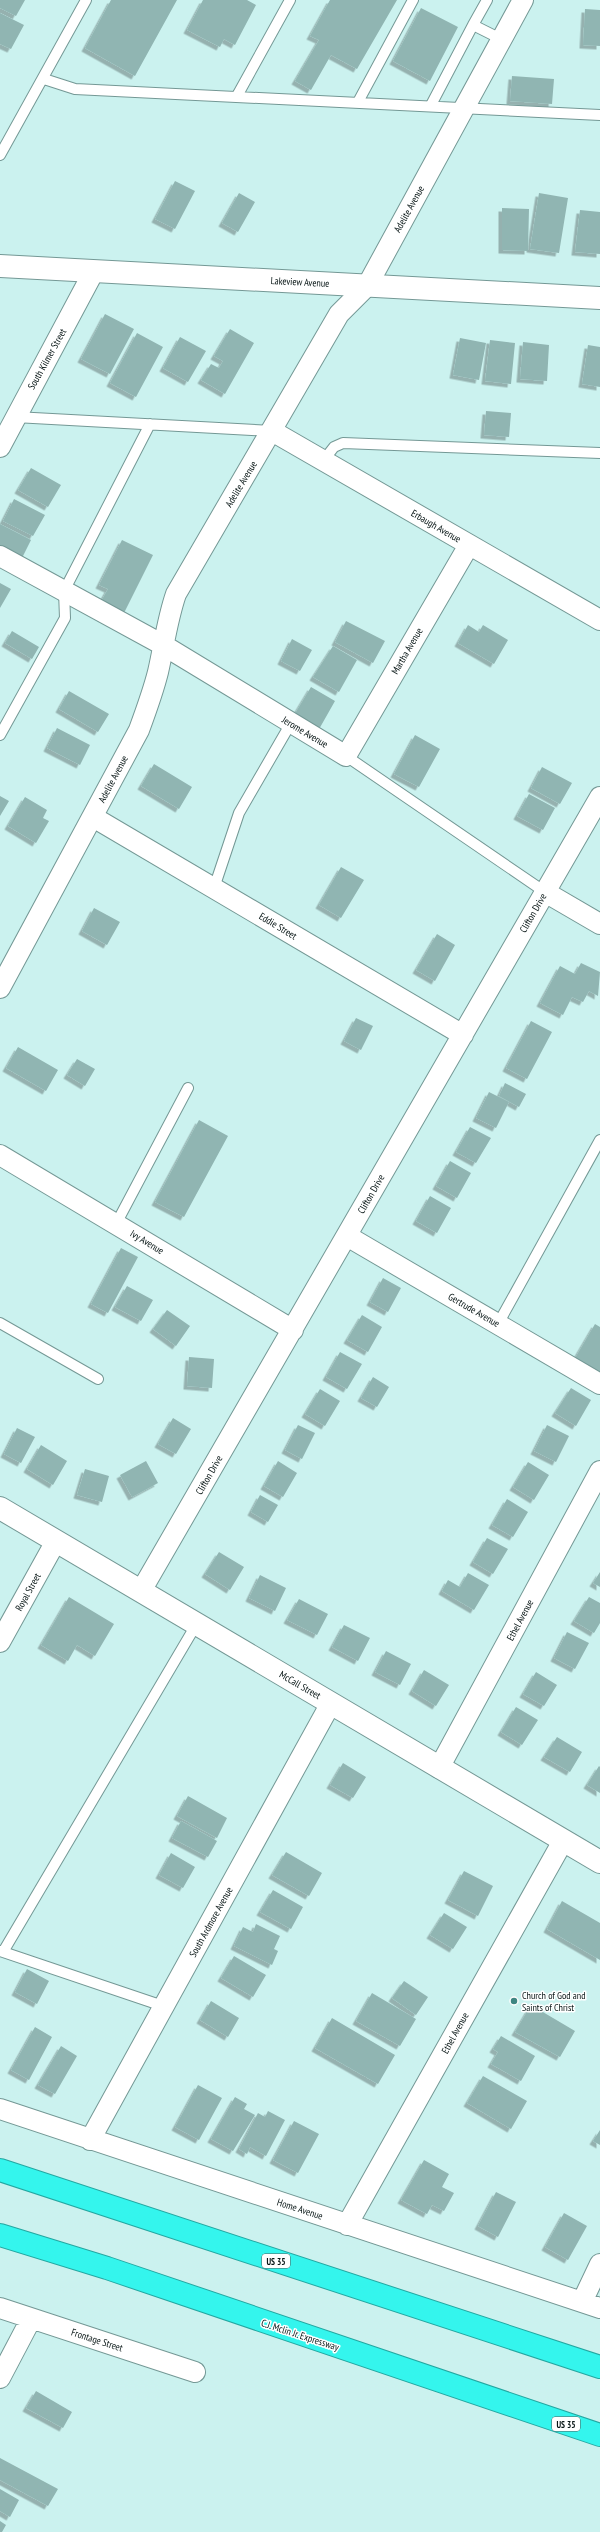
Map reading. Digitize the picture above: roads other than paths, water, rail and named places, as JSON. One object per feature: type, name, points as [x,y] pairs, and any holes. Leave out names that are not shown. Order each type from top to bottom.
[{"type":"highway","name":"US 35","points":[[0,2170],[600,2367]]},
{"type":"highway","name":"C.J. Mclin Jr. Expressway","points":[[0,2235],[107,2268],[600,2435]]},
{"type":"street","name":"Adelite Avenue","points":[[0,988],[122,763],[144,716],[158,671],[167,621],[176,594],[339,314],[367,286],[523,0]]},
{"type":"street","name":"Lakeview Avenue","points":[[0,266],[600,298]]},
{"type":"street","name":"South Kilmer Street","points":[[0,447],[94,271]]},
{"type":"street","name":"Erbaugh Avenue","points":[[272,431],[600,620]]},
{"type":"street","name":"Martha Avenue","points":[[346,756],[469,545]]},
{"type":"street","name":"Jerome Avenue","points":[[0,556],[163,644],[346,756]]},
{"type":"street","name":"Clifton Drive","points":[[141,1591],[600,797]]},
{"type":"street","name":"Eddie Street","points":[[93,817],[463,1035]]},
{"type":"street","name":"Jerome Avenue","points":[[545,892],[600,924]]},
{"type":"street","name":"Ivy Avenue","points":[[0,1155],[293,1330]]},
{"type":"street","name":"Gertrude Avenue","points":[[347,1236],[600,1384]]},
{"type":"street","name":"Ethel Avenue","points":[[439,1768],[600,1472]]},
{"type":"street","name":"McCall Street","points":[[0,1508],[600,1862]]},
{"type":"street","name":"Royal Street","points":[[0,1642],[56,1541]]},
{"type":"street","name":"South Ardmore Avenue","points":[[90,2140],[331,1703]]},
{"type":"street","name":"Ethel Avenue","points":[[347,2225],[563,1840]]},
{"type":"street","name":"Home Avenue","points":[[0,2109],[600,2308]]},
{"type":"street","points":[[582,2302],[600,2264]]},
{"type":"street","name":"Frontage Street","points":[[0,2308],[195,2372]]},
{"type":"street","points":[[0,2378],[31,2319]]},
{"type":"lane","points":[[0,155],[44,79],[86,0]]},
{"type":"lane","points":[[237,96],[290,0]]},
{"type":"lane","points":[[358,102],[413,0]]},
{"type":"lane","points":[[431,105],[487,0]]},
{"type":"lane","points":[[473,25],[501,39]]},
{"type":"lane","points":[[44,79],[75,88],[431,105],[600,115]]},
{"type":"lane","points":[[15,417],[272,431]]},
{"type":"lane","points":[[0,735],[65,618],[64,591],[150,424]]},
{"type":"lane","points":[[323,461],[334,447],[343,443],[600,453]]},
{"type":"lane","points":[[214,888],[239,813],[291,723]]},
{"type":"lane","name":"Jerome Avenue","points":[[346,756],[545,892]]},
{"type":"lane","points":[[116,1224],[188,1088]]},
{"type":"lane","points":[[498,1324],[600,1140]]},
{"type":"lane","points":[[0,1323],[98,1379]]},
{"type":"lane","points":[[163,2006],[2,1952],[196,1625]]},
{"type":"place","name":"Church of God and Saints of Christ","points":[[514,2001]]}]
